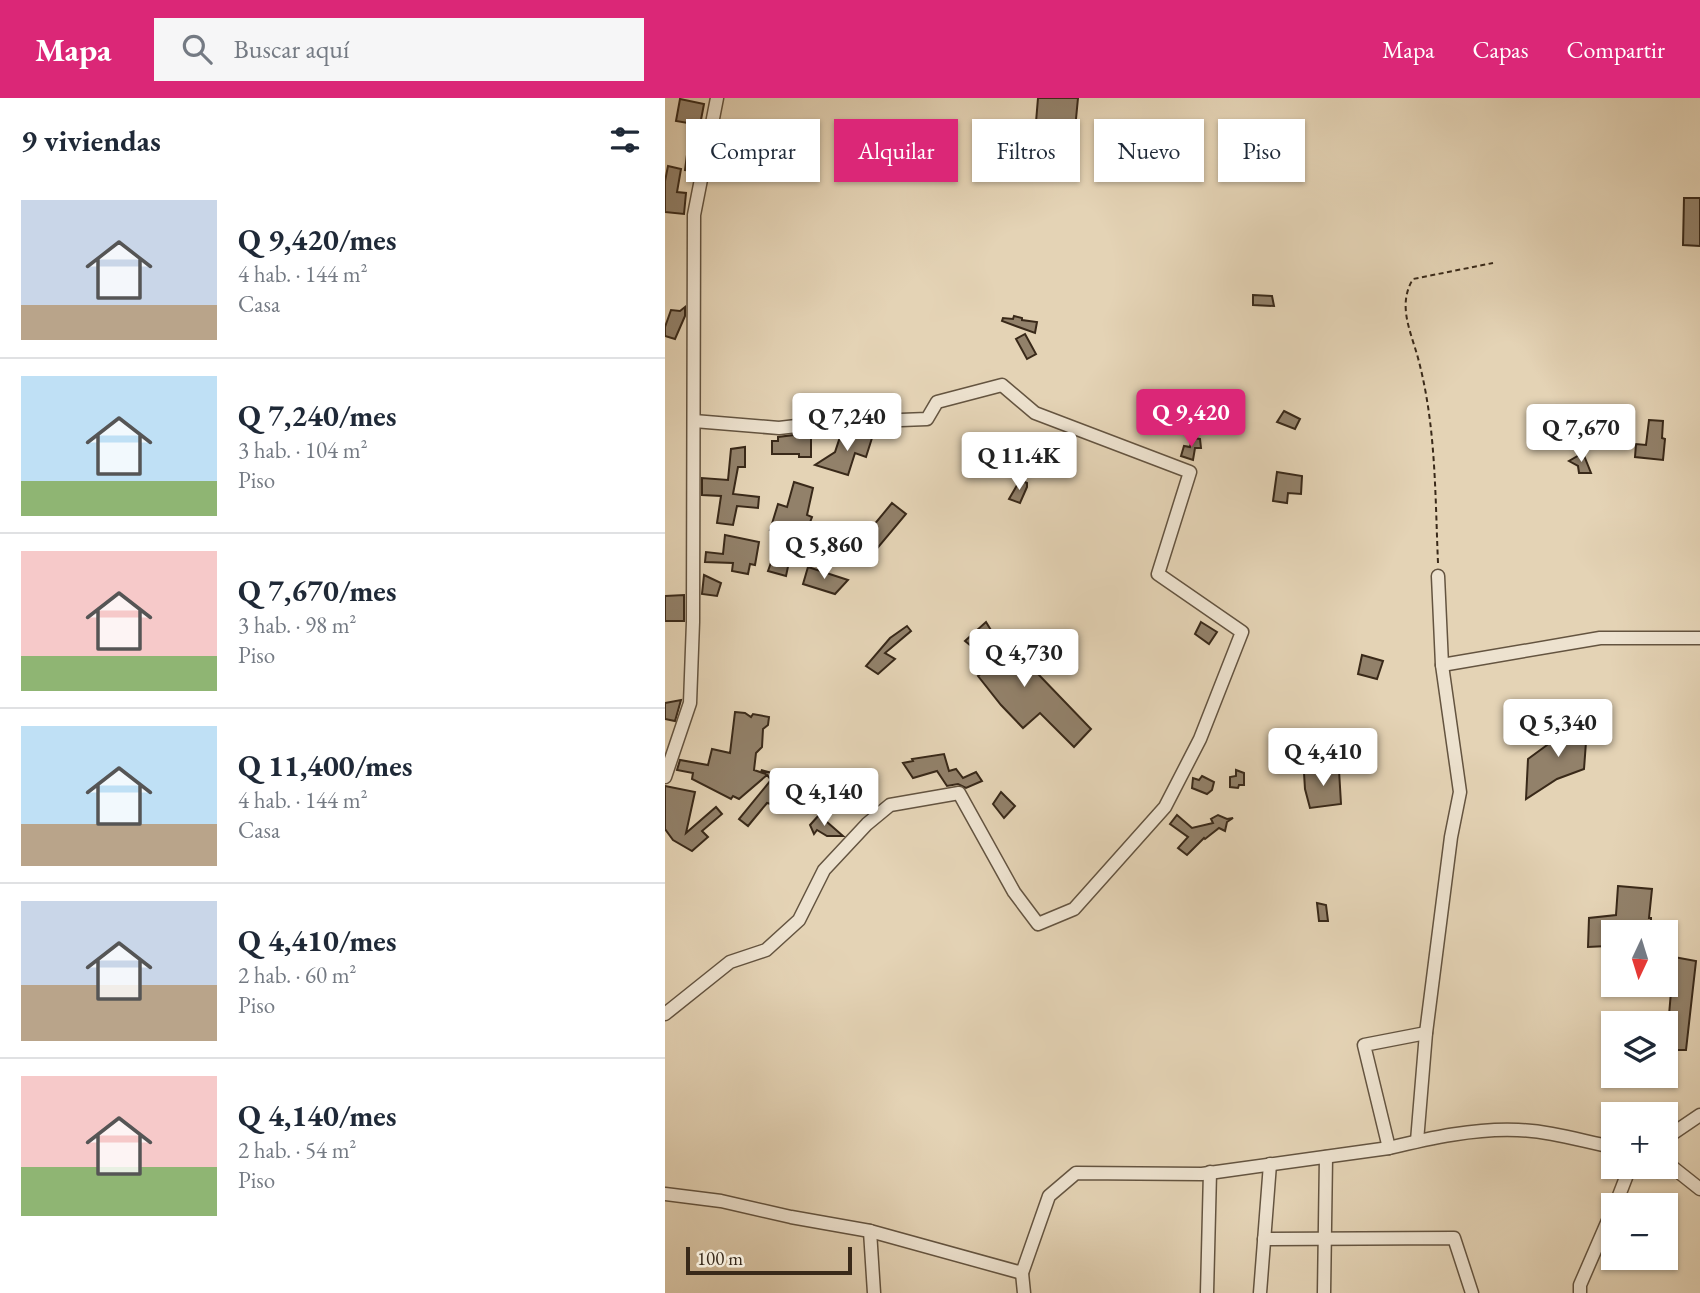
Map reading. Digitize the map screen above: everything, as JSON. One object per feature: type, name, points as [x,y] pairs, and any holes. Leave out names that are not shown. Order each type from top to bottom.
[{"type":"street","points":[[665,777],[689,704],[693,622],[694,215],[717,98]]},
{"type":"street","points":[[665,1014],[730,962],[766,950],[799,920],[824,870],[867,824],[890,805],[959,793],[1014,892],[1038,924],[1074,909],[1165,807],[1200,739],[1242,632],[1158,574],[1190,472],[1035,413],[1002,385],[937,402],[927,419],[779,428],[694,421]]},
{"type":"street","points":[[1417,1141],[1426,1033],[1451,837],[1460,792],[1441,665],[1438,576]]},
{"type":"street","points":[[1441,665],[1601,638],[1700,638]]},
{"type":"street","points":[[1389,1148],[1364,1045],[1426,1033]]},
{"type":"street","points":[[1678,1130],[1700,1115]]},
{"type":"street","points":[[1024,1293],[1023,1273],[1049,1196],[1076,1173],[1210,1172],[1389,1148],[1476,1132],[1517,1130],[1601,1145]]},
{"type":"street","points":[[1324,1293],[1326,1157]]},
{"type":"street","points":[[1260,1293],[1270,1164]]},
{"type":"street","points":[[1207,1293],[1210,1172]]},
{"type":"street","points":[[1678,1172],[1700,1189]]},
{"type":"street","points":[[665,1194],[721,1201],[870,1231],[1023,1273]]},
{"type":"street","points":[[870,1231],[874,1293]]},
{"type":"street","points":[[1580,1293],[1580,1285],[1601,1237]]},
{"type":"street","points":[[1264,1239],[1454,1238],[1472,1293]]},
{"type":"path","points":[[1438,576],[1431,421],[1426,386],[1407,321],[1405,305],[1408,287],[1413,279],[1493,263]]},
{"type":"building","points":[[1038,98],[1078,98],[1076,119],[1036,119]]},
{"type":"building","points":[[680,99],[704,104],[701,119],[686,119],[686,123],[676,121]]},
{"type":"building","points":[[668,166],[681,169],[677,192],[686,193],[684,214],[665,212]]},
{"type":"building","points":[[1684,198],[1700,198],[1700,246],[1683,245]]},
{"type":"building","points":[[1253,295],[1272,296],[1274,306],[1253,305]]},
{"type":"building","points":[[685,307],[685,316],[675,339],[665,336],[671,310],[680,311]]},
{"type":"building","points":[[1014,316],[1037,322],[1035,333],[1002,321],[1003,318],[1013,319]]},
{"type":"building","points":[[1025,334],[1036,354],[1027,359],[1016,339]]},
{"type":"building","points":[[1284,411],[1300,419],[1295,429],[1277,422]]},
{"type":"building","points":[[1649,420],[1663,421],[1663,460],[1635,457],[1636,444],[1646,445]]},
{"type":"building","points":[[842,431],[847,435],[857,433],[872,438],[866,457],[855,453],[848,475],[815,465],[835,452]]},
{"type":"building","points":[[811,433],[811,457],[772,454],[772,441],[778,441],[778,437]]},
{"type":"building","points":[[1192,438],[1200,439],[1201,448],[1195,448],[1193,460],[1181,456],[1184,446],[1190,447]]},
{"type":"building","points":[[1019,442],[1044,455],[1036,468],[1014,453]]},
{"type":"building","points":[[745,447],[745,467],[738,467],[733,494],[759,497],[758,508],[737,506],[733,525],[717,523],[721,496],[702,495],[702,478],[728,480],[731,449]]},
{"type":"building","points":[[1583,453],[1591,473],[1579,473],[1578,466],[1569,461]]},
{"type":"building","points":[[1277,472],[1302,476],[1301,494],[1288,493],[1287,503],[1273,501]]},
{"type":"building","points":[[1020,480],[1027,483],[1027,487],[1020,503],[1009,499]]},
{"type":"building","points":[[794,482],[813,488],[807,515],[812,517],[803,541],[770,530],[778,504],[787,507]]},
{"type":"building","points":[[892,503],[906,514],[870,557],[842,536],[848,527],[864,537]]},
{"type":"building","points":[[725,535],[759,542],[755,565],[750,564],[748,574],[732,571],[733,563],[705,562],[706,552],[723,554]]},
{"type":"building","points":[[773,557],[789,562],[786,576],[768,571]]},
{"type":"building","points":[[808,567],[848,580],[835,594],[803,584]]},
{"type":"building","points":[[704,575],[721,583],[717,596],[702,594]]},
{"type":"building","points":[[684,595],[684,621],[665,621],[665,596]]},
{"type":"building","points":[[986,622],[1005,653],[1009,649],[1039,675],[1091,729],[1074,747],[1040,713],[1023,728],[978,676],[993,664],[965,641]]},
{"type":"building","points":[[1201,622],[1217,632],[1209,644],[1195,634]]},
{"type":"building","points":[[907,626],[911,631],[885,653],[895,659],[878,674],[866,666],[890,638]]},
{"type":"building","points":[[1362,655],[1383,661],[1377,679],[1358,674]]},
{"type":"building","points":[[681,700],[675,721],[665,719],[665,703]]},
{"type":"building","points":[[735,712],[751,717],[753,714],[769,717],[768,725],[763,729],[762,747],[756,753],[754,770],[791,778],[789,786],[800,791],[792,807],[784,803],[782,807],[767,803],[748,826],[739,819],[771,780],[767,775],[739,799],[733,796],[731,799],[692,779],[693,773],[677,770],[680,760],[708,765],[712,749],[730,753]]},
{"type":"building","points":[[1588,715],[1584,769],[1557,779],[1526,799],[1528,759]]},
{"type":"building","points":[[944,754],[949,771],[956,769],[963,778],[976,772],[982,781],[966,788],[958,784],[947,786],[937,771],[913,778],[903,763]]},
{"type":"building","points":[[1236,770],[1244,773],[1244,785],[1239,785],[1238,788],[1230,787],[1230,777],[1236,776]]},
{"type":"building","points":[[1339,770],[1341,804],[1310,808],[1304,773]]},
{"type":"building","points":[[1202,776],[1214,782],[1212,790],[1207,794],[1192,788],[1193,778],[1199,780]]},
{"type":"building","points":[[665,786],[695,792],[686,833],[716,807],[722,814],[702,831],[708,837],[692,851],[673,840],[665,829]]},
{"type":"building","points":[[1001,792],[1015,806],[1004,818],[993,804]]},
{"type":"building","points":[[819,815],[843,836],[827,836],[817,830],[814,834],[810,825]]},
{"type":"building","points":[[1177,815],[1192,828],[1213,823],[1211,819],[1218,815],[1227,819],[1233,818],[1227,822],[1225,831],[1219,828],[1187,855],[1178,848],[1188,837],[1170,824]]},
{"type":"building","points":[[1618,886],[1652,889],[1651,920],[1601,920],[1601,946],[1588,947],[1589,918],[1616,915]]},
{"type":"building","points":[[1317,903],[1326,905],[1328,921],[1319,921]]},
{"type":"building","points":[[1678,958],[1696,961],[1686,1050],[1678,1050],[1678,1011],[1669,1011],[1670,998],[1678,998]]}]
